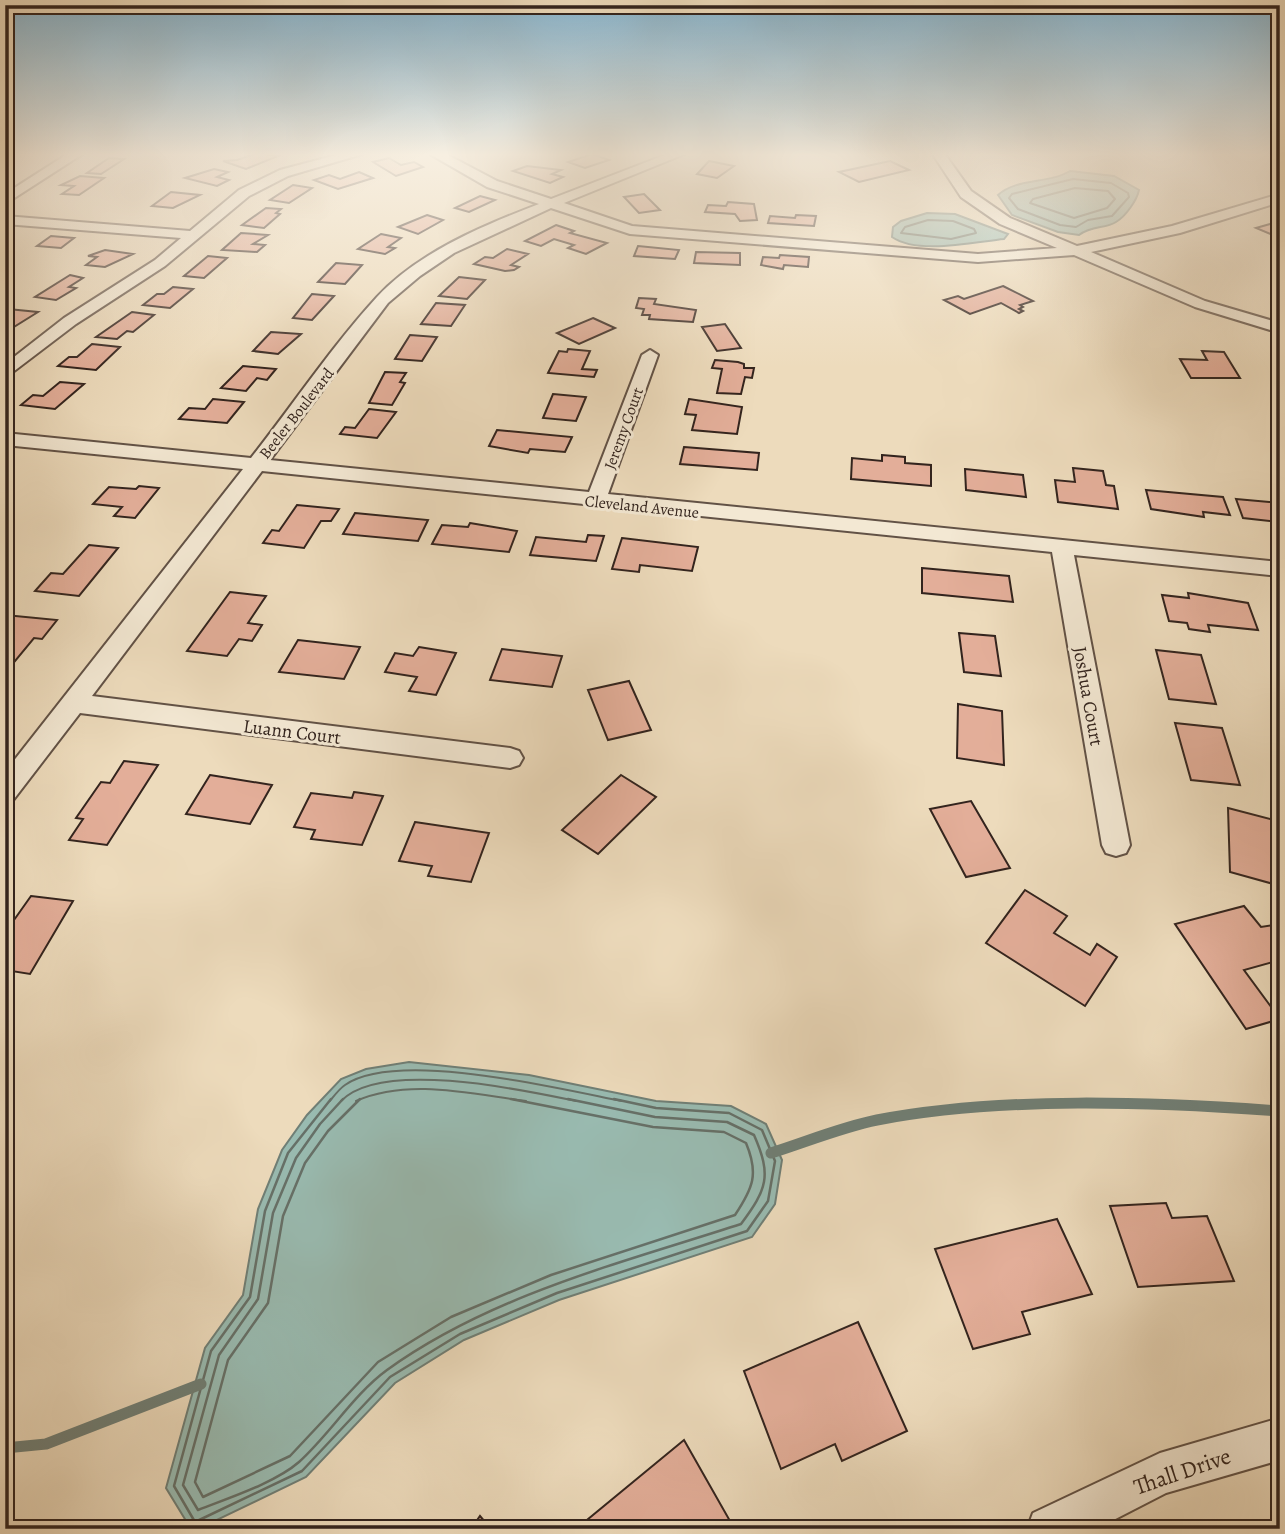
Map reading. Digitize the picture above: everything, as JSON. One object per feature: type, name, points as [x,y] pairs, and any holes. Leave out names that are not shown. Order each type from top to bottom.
[{"type":"street","points":[[62,225],[193,235]]},
{"type":"street","points":[[5,373],[70,321],[160,263],[205,225]]},
{"type":"street","name":"Beeler Boulevard","points":[[5,792],[383,300],[409,274],[440,253],[507,225]]},
{"type":"street","points":[[608,225],[657,233],[978,258],[1076,251],[1193,225]]},
{"type":"street","points":[[1018,225],[1200,304],[1280,328]]},
{"type":"street","name":"Jeremy Court","points":[[596,500],[650,355]]},
{"type":"street","name":"Cleveland Avenue","points":[[5,439],[1280,569]]},
{"type":"street","name":"Joshua Court","points":[[1062,547],[1116,845]]},
{"type":"street","name":"Luann Court","points":[[74,703],[510,758]]},
{"type":"street","name":"Thall Drive","points":[[1049,1529],[1160,1474],[1280,1439]]},
{"type":"water","points":[[896,225],[983,225],[1008,234],[1004,239],[931,246],[903,242],[892,237],[893,227]]},
{"type":"water","points":[[1038,225],[1110,225],[1079,235],[1058,232]]},
{"type":"water","points":[[409,1062],[529,1075],[656,1101],[731,1106],[766,1124],[782,1160],[775,1204],[752,1237],[559,1300],[464,1340],[395,1383],[306,1477],[198,1529],[191,1529],[166,1488],[205,1348],[243,1295],[258,1209],[282,1150],[307,1115],[341,1079],[366,1069]]},
{"type":"building","points":[[243,225],[268,225],[264,228]]},
{"type":"building","points":[[404,225],[435,225],[418,234],[398,227]]},
{"type":"building","points":[[556,225],[574,231],[570,233],[607,243],[586,254],[568,248],[574,245],[554,239],[541,246],[525,241]]},
{"type":"building","points":[[1278,225],[1280,238],[1256,228]]},
{"type":"building","points":[[241,233],[268,235],[253,244],[265,245],[257,252],[222,250]]},
{"type":"building","points":[[381,234],[401,238],[388,247],[395,248],[385,254],[358,249]]},
{"type":"building","points":[[51,236],[74,238],[61,248],[37,246]]},
{"type":"building","points":[[638,246],[679,250],[675,259],[634,256]]},
{"type":"building","points":[[507,249],[528,254],[511,265],[519,267],[514,270],[505,271],[474,264],[485,257],[493,258]]},
{"type":"building","points":[[105,250],[133,254],[105,267],[86,265],[97,257],[88,256]]},
{"type":"building","points":[[696,252],[740,253],[740,265],[694,263]]},
{"type":"building","points":[[780,255],[809,257],[808,267],[784,265],[783,269],[761,265],[763,257],[779,258]]},
{"type":"building","points":[[208,256],[227,258],[204,278],[184,276]]},
{"type":"building","points":[[336,263],[362,265],[345,284],[318,282]]},
{"type":"building","points":[[70,275],[83,278],[69,287],[76,288],[56,300],[35,297]]},
{"type":"building","points":[[459,277],[485,280],[467,299],[439,296]]},
{"type":"building","points":[[1003,286],[1033,301],[1020,305],[1023,307],[1019,309],[1023,311],[1019,313],[1001,303],[970,314],[944,300],[958,296],[964,299]]},
{"type":"building","points":[[173,287],[193,289],[170,308],[143,305],[157,294],[164,294]]},
{"type":"building","points":[[312,294],[334,296],[312,320],[293,318]]},
{"type":"building","points":[[639,298],[656,299],[654,304],[696,310],[693,322],[649,319],[650,315],[642,315],[644,309],[636,308]]},
{"type":"building","points":[[436,303],[465,305],[451,326],[421,324]]},
{"type":"building","points":[[5,311],[38,312],[5,330]]},
{"type":"building","points":[[132,312],[154,315],[133,332],[127,331],[117,339],[96,337]]},
{"type":"building","points":[[593,318],[615,328],[579,344],[557,333]]},
{"type":"building","points":[[725,324],[741,348],[717,351],[702,327]]},
{"type":"building","points":[[271,332],[301,334],[278,354],[253,351]]},
{"type":"building","points":[[410,335],[437,337],[422,361],[395,359]]},
{"type":"building","points":[[92,344],[120,347],[96,370],[58,366],[69,357],[77,357]]},
{"type":"building","points":[[568,349],[590,351],[582,369],[597,370],[594,377],[548,373],[559,351],[567,352]]},
{"type":"building","points":[[1202,351],[1224,352],[1240,378],[1191,378],[1180,359],[1207,360]]},
{"type":"building","points":[[715,360],[738,362],[744,364],[744,368],[754,368],[752,378],[745,377],[741,394],[717,393],[722,369],[712,368]]},
{"type":"building","points":[[243,366],[276,369],[267,380],[257,378],[246,391],[221,388]]},
{"type":"building","points":[[385,372],[406,373],[400,382],[405,383],[392,405],[369,403]]},
{"type":"building","points":[[60,382],[84,384],[55,409],[21,405],[33,395],[43,396]]},
{"type":"building","points":[[553,394],[586,397],[576,421],[543,418]]},
{"type":"building","points":[[213,399],[244,402],[227,423],[179,419],[189,408],[205,409]]},
{"type":"building","points":[[689,399],[742,407],[737,434],[692,430],[696,415],[685,414]]},
{"type":"building","points":[[369,409],[396,412],[377,438],[340,434],[345,427],[355,428]]},
{"type":"building","points":[[497,430],[572,437],[565,452],[530,449],[528,453],[489,446]]},
{"type":"building","points":[[684,447],[759,453],[757,470],[680,464]]},
{"type":"building","points":[[882,455],[905,457],[905,463],[931,465],[931,486],[851,479],[852,458],[882,461]]},
{"type":"building","points":[[1073,468],[1103,471],[1106,485],[1114,486],[1118,509],[1058,502],[1055,480],[1075,482]]},
{"type":"building","points":[[965,469],[1023,475],[1026,497],[966,490]]},
{"type":"building","points":[[139,486],[159,488],[135,518],[114,516],[122,507],[93,504],[109,487],[136,489]]},
{"type":"building","points":[[1146,490],[1223,497],[1230,515],[1203,512],[1204,517],[1151,509]]},
{"type":"building","points":[[1236,499],[1280,503],[1280,522],[1243,518]]},
{"type":"building","points":[[297,505],[339,509],[331,521],[321,521],[304,548],[263,543],[272,530],[279,531]]},
{"type":"building","points":[[355,513],[428,520],[418,541],[343,534]]},
{"type":"building","points":[[470,523],[517,531],[509,552],[432,544],[442,525],[468,527]]},
{"type":"building","points":[[588,535],[604,536],[596,561],[530,555],[536,537],[586,542]]},
{"type":"building","points":[[622,538],[698,547],[692,571],[640,565],[639,572],[612,569]]},
{"type":"building","points":[[89,545],[118,548],[79,596],[35,591],[51,573],[63,574]]},
{"type":"building","points":[[922,568],[1009,576],[1013,602],[922,593]]},
{"type":"building","points":[[230,592],[266,596],[248,623],[262,625],[252,641],[239,639],[227,656],[187,651]]},
{"type":"building","points":[[1188,593],[1248,603],[1258,630],[1208,625],[1210,632],[1189,629],[1187,623],[1169,621],[1162,595],[1189,598]]},
{"type":"building","points":[[5,615],[57,620],[42,639],[34,638],[11,666],[5,665]]},
{"type":"building","points":[[959,633],[995,636],[1001,676],[964,672]]},
{"type":"building","points":[[298,640],[360,647],[344,679],[279,672]]},
{"type":"building","points":[[419,647],[456,653],[436,695],[409,691],[417,677],[385,672],[395,653],[413,656]]},
{"type":"building","points":[[502,649],[562,656],[552,687],[490,680]]},
{"type":"building","points":[[1156,650],[1201,655],[1216,704],[1169,699]]},
{"type":"building","points":[[629,681],[651,730],[608,740],[588,690]]},
{"type":"building","points":[[958,704],[1002,711],[1004,765],[957,758]]},
{"type":"building","points":[[1175,723],[1222,728],[1240,785],[1191,780]]},
{"type":"building","points":[[124,761],[158,765],[107,845],[69,840],[83,819],[76,818],[101,782],[110,783]]},
{"type":"building","points":[[210,775],[272,785],[250,824],[186,814]]},
{"type":"building","points":[[621,775],[656,797],[598,854],[562,830]]},
{"type":"building","points":[[354,792],[383,796],[362,845],[311,839],[315,830],[294,827],[311,793],[352,798]]},
{"type":"building","points":[[971,801],[1010,868],[966,877],[930,809]]},
{"type":"building","points":[[1228,808],[1274,820],[1276,844],[1280,845],[1280,864],[1276,863],[1277,885],[1230,872]]},
{"type":"building","points":[[415,822],[489,833],[471,882],[428,876],[432,866],[399,861]]},
{"type":"building","points":[[1025,890],[1067,916],[1054,933],[1090,955],[1097,944],[1117,957],[1085,1006],[986,943]]},
{"type":"building","points":[[31,896],[73,901],[30,974],[5,970],[5,919],[14,920]]},
{"type":"building","points":[[1244,906],[1261,927],[1280,924],[1280,960],[1244,970],[1280,1019],[1246,1029],[1175,924]]},
{"type":"building","points":[[1166,1203],[1172,1218],[1207,1216],[1234,1281],[1138,1287],[1110,1206]]},
{"type":"building","points":[[1057,1219],[1092,1294],[1022,1312],[1030,1334],[973,1349],[935,1249]]},
{"type":"building","points":[[858,1322],[907,1431],[842,1461],[835,1444],[781,1469],[744,1371]]},
{"type":"building","points":[[684,1440],[730,1521],[721,1529],[576,1529]]},
{"type":"building","points":[[480,1516],[491,1529],[471,1529]]},
{"type":"waterway","points":[[771,1153],[877,1120],[975,1107],[1078,1103],[1280,1111]]},
{"type":"waterway","points":[[5,1448],[46,1444],[201,1384]]}]
